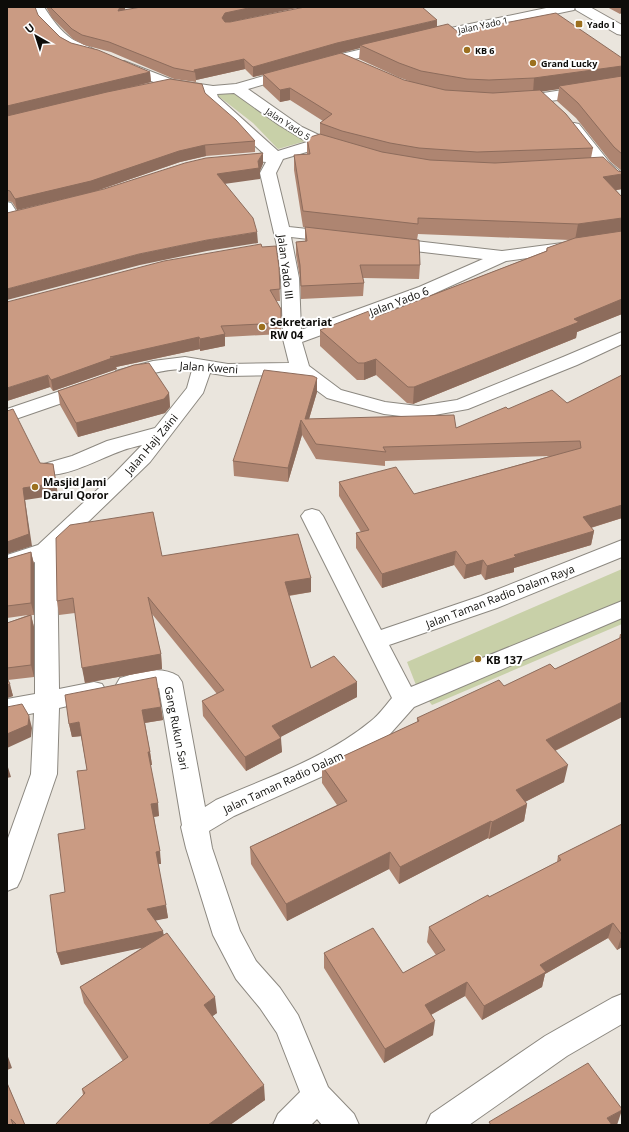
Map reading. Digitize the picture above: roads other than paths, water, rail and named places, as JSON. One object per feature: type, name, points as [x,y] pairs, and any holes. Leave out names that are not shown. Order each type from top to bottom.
[{"type":"street","points":[[38,7],[46,21],[67,43],[78,49],[108,58],[171,84],[212,90],[237,88],[342,58],[400,44]]},
{"type":"street","name":"Jalan Yado 1","points":[[415,40],[569,7]]},
{"type":"street","points":[[581,7],[622,30]]},
{"type":"street","points":[[437,20],[452,31]]},
{"type":"street","points":[[342,58],[362,68]]},
{"type":"street","points":[[150,88],[171,84]]},
{"type":"street","points":[[508,99],[554,107],[622,85]]},
{"type":"street","name":"Jalan Yado 5","points":[[237,88],[285,124],[320,143],[354,154]]},
{"type":"street","points":[[212,90],[210,94],[212,98],[276,157]]},
{"type":"street","points":[[554,107],[598,166],[622,182]]},
{"type":"street","points":[[247,159],[276,157],[289,151],[320,143]]},
{"type":"street","name":"Jalan Yado III","points":[[276,157],[268,172],[280,242],[290,278],[292,339],[300,369]]},
{"type":"street","points":[[9,214],[30,214]]},
{"type":"street","points":[[280,242],[351,239]]},
{"type":"street","name":"Jalan Yado 6","points":[[374,242],[502,256],[622,240]]},
{"type":"street","name":"Jalan Yado 6","points":[[292,339],[382,308],[468,274],[502,256]]},
{"type":"street","points":[[300,369],[334,394],[384,408],[418,412],[461,405],[570,361],[622,337]]},
{"type":"street","name":"Jalan Kweni","points":[[7,416],[130,372],[153,367],[185,363],[228,370],[300,369]]},
{"type":"street","name":"Jalan Haji Zaini","points":[[7,563],[46,550],[120,480],[143,456],[196,389],[203,366]]},
{"type":"street","points":[[51,469],[79,461],[114,446],[163,432]]},
{"type":"street","points":[[312,516],[405,700],[622,609]]},
{"type":"street","name":"Jalan Taman Radio Dalam Raya","points":[[376,641],[489,602],[622,548]]},
{"type":"street","points":[[7,879],[44,774],[47,700],[46,550]]},
{"type":"street","name":"Gang Rukun Sari","points":[[47,700],[160,679],[166,679],[170,682],[194,827]]},
{"type":"street","points":[[7,709],[47,700]]},
{"type":"street","name":"Jalan Taman Radio Dalam","points":[[194,827],[225,808],[323,765],[346,752],[381,727],[405,700]]},
{"type":"street","points":[[194,827],[199,848],[227,935],[246,970],[270,998],[288,1025],[317,1097],[343,1125]]},
{"type":"street","points":[[442,1125],[556,1046],[622,1008]]},
{"type":"street","points":[[289,1125],[317,1097]]},
{"type":"place","name":"Yado I","points":[[579,24]]},
{"type":"place","name":"KB 6","points":[[467,50]]},
{"type":"place","name":"Grand Lucky","points":[[533,63]]},
{"type":"place","name":"Sekretariat RW 04","points":[[262,327]]},
{"type":"place","name":"Masjid Jami Darul Qoror","points":[[35,487]]},
{"type":"place","name":"KB 137","points":[[478,659]]}]
